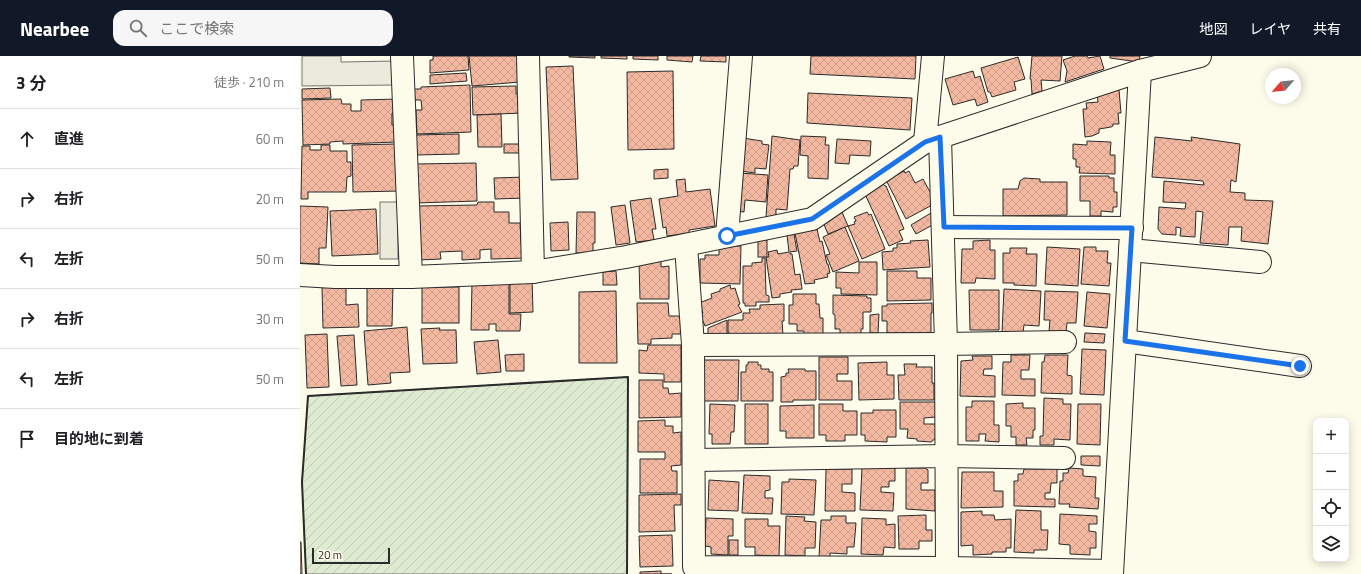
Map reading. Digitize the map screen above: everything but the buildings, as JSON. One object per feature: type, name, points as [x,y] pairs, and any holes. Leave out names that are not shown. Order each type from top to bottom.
[{"type":"street","points":[[402,56],[411,277]]},
{"type":"street","points":[[528,56],[533,272]]},
{"type":"street","points":[[727,236],[741,56]]},
{"type":"street","points":[[933,56],[932,139],[944,227],[947,568]]},
{"type":"street","points":[[300,275],[335,277],[411,277],[533,272],[686,246],[812,219],[932,139],[1140,71],[1200,56]]},
{"type":"street","points":[[686,246],[693,344],[694,567],[947,568],[1112,572],[1140,71]]},
{"type":"street","points":[[944,227],[1132,228]]},
{"type":"street","points":[[1130,250],[1260,262]]},
{"type":"street","points":[[1125,341],[1300,366]]},
{"type":"street","points":[[693,344],[946,344],[1065,342]]},
{"type":"street","points":[[694,460],[946,456],[1064,458]]},
{"type":"green space","points":[[628,377],[627,574],[306,574],[302,482],[308,396]]},
{"type":"shaded area","points":[[302,56],[341,56],[341,62],[396,61],[397,85],[302,86]]},
{"type":"shaded area","points":[[380,202],[398,202],[398,259],[380,259]]},
{"type":"wall","points":[[306,574],[302,482],[308,396],[628,377],[627,574]]},
{"type":"route","points":[[727,236],[812,219],[925,142],[940,137],[944,227],[1132,228],[1125,341],[1300,366]]}]
